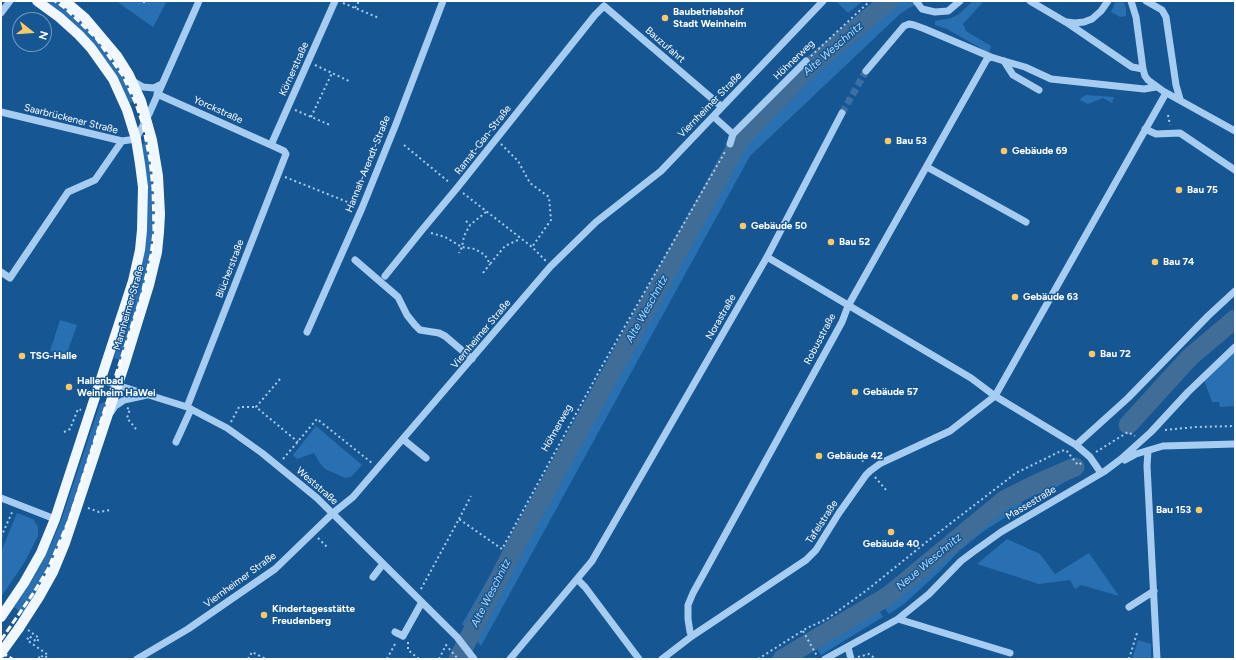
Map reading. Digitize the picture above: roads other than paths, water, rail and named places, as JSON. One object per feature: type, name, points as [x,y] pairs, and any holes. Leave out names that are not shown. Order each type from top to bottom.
[{"type":"main road","name":"Mannheimer Straße","points":[[1,616],[24,583],[41,553],[55,519],[133,281],[140,250],[142,230],[142,187],[140,164],[136,139],[127,110],[112,79],[102,62],[91,48],[59,17],[37,1]]},
{"type":"main road","name":"Mannheimer Straße","points":[[1,653],[23,629],[53,572],[65,543],[118,385],[150,280],[157,252],[159,232],[160,214],[158,176],[152,140],[140,101],[117,56],[105,40],[85,18],[65,1]]},
{"type":"street","points":[[1,13],[10,1]]},
{"type":"street","points":[[136,139],[199,1]]},
{"type":"street","name":"Körnerstraße","points":[[271,145],[337,1]]},
{"type":"street","name":"Hannah-Arendt-Straße","points":[[306,332],[362,208],[443,1]]},
{"type":"street","name":"Viernheimer Straße","points":[[138,659],[194,624],[275,569],[333,513],[353,497],[404,440],[552,265],[596,222],[661,171],[824,1]]},
{"type":"street","points":[[916,1],[922,9],[935,12],[948,11],[960,1]]},
{"type":"street","points":[[1030,1],[1065,22],[1132,67],[1143,70]]},
{"type":"street","points":[[1065,22],[1075,23],[1088,21],[1101,12],[1108,1]]},
{"type":"street","points":[[1131,1],[1136,17],[1143,70],[1148,80],[1166,93],[1235,131]]},
{"type":"street","points":[[1146,1],[1162,10],[1166,17],[1176,85],[1180,100]]},
{"type":"street","name":"Bauzufahrt","points":[[595,15],[604,6],[722,107]]},
{"type":"street","name":"Ramat-Gan-Straße","points":[[386,276],[595,15]]},
{"type":"street","points":[[866,71],[904,26],[914,24],[990,58],[1025,68],[1051,79],[1144,89],[1156,87]]},
{"type":"street","name":"Robusstraße","points":[[692,636],[688,619],[688,605],[693,593],[842,322],[848,306],[986,62],[990,58]]},
{"type":"street","name":"Höhnerweg","points":[[730,144],[733,134],[806,61]]},
{"type":"street","points":[[1004,61],[1013,75],[1039,90]]},
{"type":"street","points":[[130,79],[144,87],[154,88],[162,84]]},
{"type":"street","points":[[995,396],[1166,93]]},
{"type":"street","name":"Yorckstraße","points":[[157,94],[271,145]]},
{"type":"street","name":"Saarbrückener Straße","points":[[1,112],[122,142],[136,139]]},
{"type":"street","name":"Norastraße","points":[[510,659],[592,561],[767,257],[842,113]]},
{"type":"street","points":[[714,117],[733,134]]},
{"type":"street","points":[[1145,129],[1156,134],[1180,133],[1235,170]]},
{"type":"street","points":[[1,272],[10,278],[68,192],[95,180],[122,142]]},
{"type":"street","name":"Blücherstraße","points":[[176,442],[286,154],[284,151],[271,145]]},
{"type":"street","points":[[927,167],[1026,222]]},
{"type":"street","points":[[767,257],[971,378],[995,396],[1076,445],[1103,472],[1136,454],[1163,446],[1235,444]]},
{"type":"street","points":[[355,260],[398,297],[407,315],[420,330],[440,333],[472,359]]},
{"type":"street","points":[[1076,445],[1128,398],[1208,316],[1235,291]]},
{"type":"street","name":"Massestraße","points":[[825,659],[898,619],[929,594],[961,561],[978,548],[1001,532],[1103,472],[1121,459],[1235,347]]},
{"type":"street","name":"Weststraße","points":[[101,380],[189,408],[227,428],[262,453],[333,513],[457,637],[474,659]]},
{"type":"street","name":"Weststraße","points":[[107,416],[115,406],[124,400],[149,395]]},
{"type":"street","name":"Tafelstraße","points":[[662,659],[692,636],[806,560],[816,550],[839,513],[866,475],[881,463],[950,431],[995,396]]},
{"type":"street","points":[[404,440],[426,458]]},
{"type":"street","points":[[1148,450],[1147,465],[1157,659]]},
{"type":"street","points":[[1,498],[55,519]]},
{"type":"street","points":[[373,577],[384,564]]},
{"type":"street","points":[[577,579],[585,587],[640,659]]},
{"type":"street","points":[[1129,606],[1154,590]]},
{"type":"street","points":[[400,634],[419,600]]},
{"type":"street","points":[[898,619],[1010,653]]},
{"type":"street","points":[[848,647],[852,659]]},
{"type":"waterway","name":"Alte Weschnitz","points":[[458,659],[515,547],[740,140],[811,66],[889,1]]},
{"type":"waterway","name":"Neue Weschnitz","points":[[1128,425],[1190,357],[1235,319]]},
{"type":"waterway","name":"Neue Weschnitz","points":[[782,659],[888,596],[1004,500],[1075,467]]},
{"type":"tunnel","points":[[842,113],[866,71]]},
{"type":"railway","points":[[1,640],[48,569],[69,520],[142,294],[151,255],[154,232],[153,188],[150,160],[143,125],[136,104],[123,76],[96,38],[65,8],[55,1]]},
{"type":"railway","points":[[1,652],[12,659]]},
{"type":"place","name":"Baubetriebshof Stadt Weinheim","points":[[665,18]]},
{"type":"place","name":"Bau 53","points":[[888,141]]},
{"type":"place","name":"Gebäude 69","points":[[1004,151]]},
{"type":"place","name":"Bau 75","points":[[1179,190]]},
{"type":"place","name":"Gebäude 50","points":[[743,226]]},
{"type":"place","name":"Bau 52","points":[[831,242]]},
{"type":"place","name":"Bau 74","points":[[1155,262]]},
{"type":"place","name":"Gebäude 63","points":[[1015,297]]},
{"type":"place","name":"Bau 72","points":[[1092,354]]},
{"type":"place","name":"TSG-Halle","points":[[22,356]]},
{"type":"place","name":"Hallenbad Weinheim HaWei","points":[[69,387]]},
{"type":"place","name":"Gebäude 57","points":[[855,392]]},
{"type":"place","name":"Gebäude 42","points":[[819,456]]},
{"type":"place","name":"Bau 153","points":[[1199,510]]},
{"type":"place","name":"Gebäude 40","points":[[891,532]]},
{"type":"place","name":"Kindertagesstätte Freudenberg","points":[[264,615]]}]
